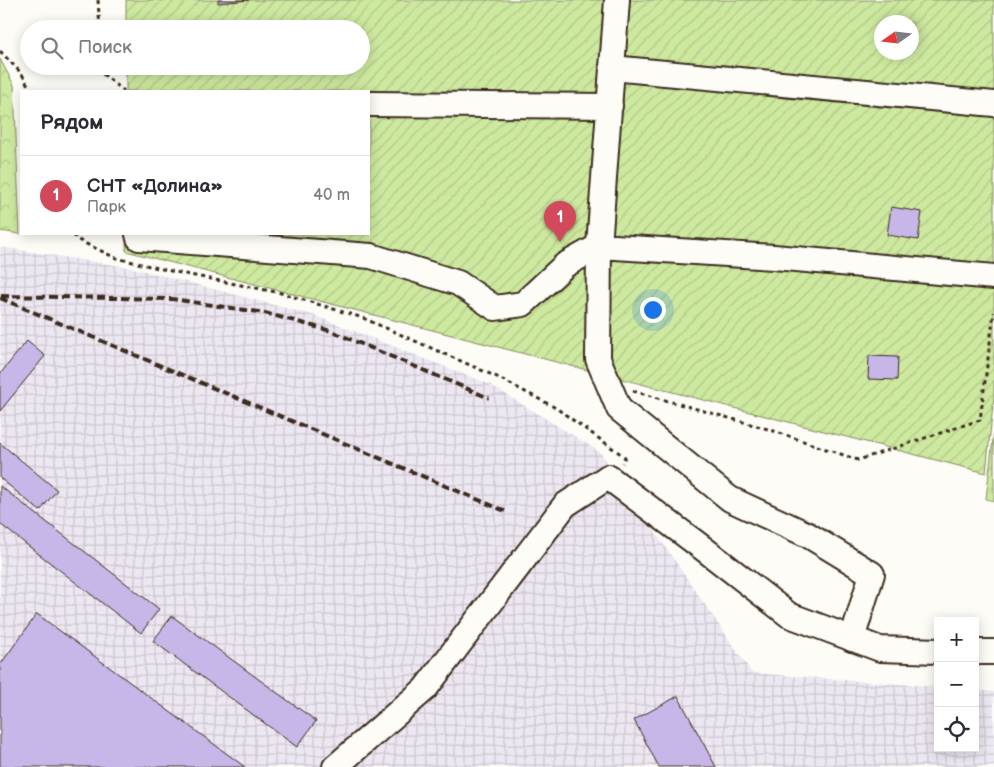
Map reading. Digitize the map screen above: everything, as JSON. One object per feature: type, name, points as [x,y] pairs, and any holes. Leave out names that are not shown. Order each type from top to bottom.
[{"type":"street","points":[[617,0],[599,246],[598,359],[619,409],[730,499],[808,535],[872,574],[852,639]]},
{"type":"street","points":[[612,68],[994,104]]},
{"type":"street","points":[[370,104],[610,106]]},
{"type":"street","points":[[138,235],[138,238],[371,256],[458,283],[495,308],[523,304],[564,265],[599,246],[774,257],[994,277]]},
{"type":"street","points":[[336,767],[425,689],[565,505],[608,477],[789,615],[880,649],[934,651]]},
{"type":"street","points":[[979,652],[994,652]]},
{"type":"path","points":[[98,0],[99,20]]},
{"type":"path","points":[[0,51],[20,72]]},
{"type":"path","points":[[23,75],[30,90]]},
{"type":"path","points":[[104,75],[123,90]]},
{"type":"path","points":[[74,235],[76,240],[116,258],[281,293],[363,318],[497,377],[556,408],[625,457],[614,482]]},
{"type":"path","points":[[609,384],[768,429],[858,460],[980,420],[994,312]]},
{"type":"shaded area","points":[[0,247],[133,268],[316,316],[489,384],[600,452],[752,673],[934,687],[934,752],[979,752],[979,690],[994,692],[994,767],[0,767]]},
{"type":"green space","points":[[126,0],[994,0],[994,395],[986,473],[126,251],[126,235],[370,235],[370,90],[126,90],[126,75],[370,75],[370,20],[126,20]]},
{"type":"green space","points":[[0,59],[14,85],[20,234],[0,231]]},
{"type":"green space","points":[[994,431],[994,501],[986,499]]},
{"type":"building","points":[[218,0],[249,0],[218,3]]},
{"type":"building","points":[[891,207],[922,212],[918,240],[887,235]]},
{"type":"building","points":[[27,341],[45,356],[0,411],[0,374]]},
{"type":"building","points":[[869,356],[898,357],[897,380],[868,379]]},
{"type":"building","points":[[0,443],[57,490],[40,511],[0,478]]},
{"type":"building","points":[[0,486],[159,609],[141,633],[0,524]]},
{"type":"building","points":[[37,614],[245,767],[0,767],[0,665]]},
{"type":"building","points":[[172,616],[316,721],[297,747],[153,641]]},
{"type":"building","points":[[678,696],[716,767],[659,767],[634,720]]},
{"type":"railway","points":[[1,296],[172,299],[265,313],[331,331],[489,398]]},
{"type":"railway","points":[[0,298],[505,511]]},
{"type":"place","name":"СНТ «Долина»","points":[[560,242]]}]
